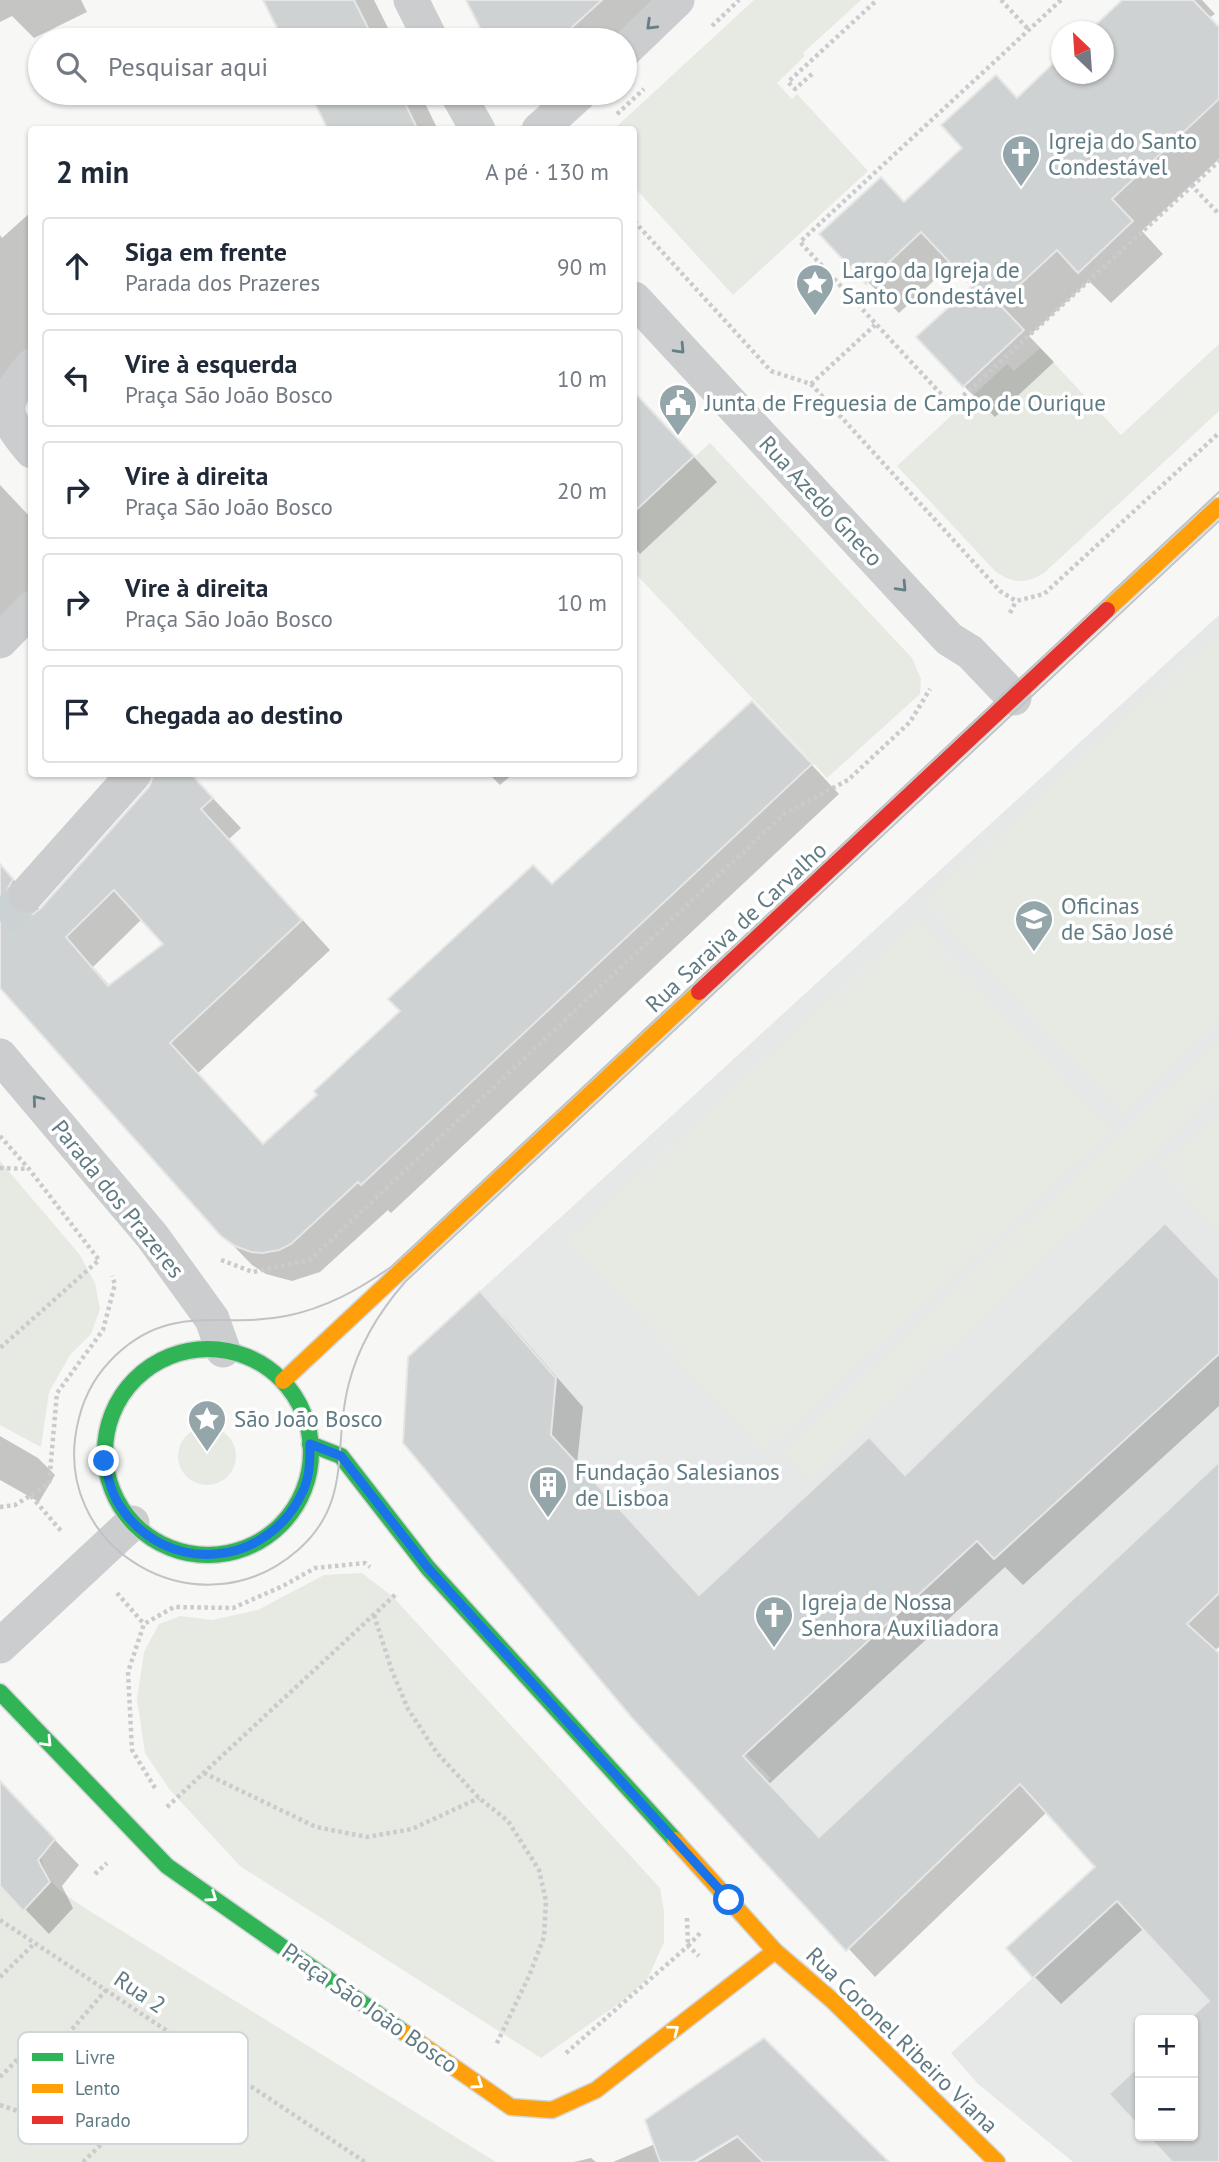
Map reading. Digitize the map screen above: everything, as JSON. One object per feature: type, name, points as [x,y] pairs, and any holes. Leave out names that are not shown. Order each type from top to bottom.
[{"type":"street","points":[[411,0],[425,28]]},
{"type":"street","points":[[637,38],[677,0]]},
{"type":"street","points":[[464,105],[476,126]]},
{"type":"street","points":[[543,126],[567,105]]},
{"type":"street","name":"Rua Azedo Gneco","points":[[637,302],[949,639],[970,652],[1014,698]]},
{"type":"street","points":[[28,370],[9,387],[4,397],[4,416],[8,426],[28,448]]},
{"type":"street","name":"Rua Saraiva de Carvalho","points":[[283,1381],[1219,506]]},
{"type":"street","points":[[0,641],[28,612]]},
{"type":"street","points":[[26,895],[131,777]]},
{"type":"street","name":"Parada dos Prazeres","points":[[0,1056],[152,1236],[212,1319],[223,1350]]},
{"type":"street","points":[[199,1349],[223,1350],[245,1356],[266,1367],[283,1381],[297,1400],[306,1421],[310,1467],[304,1489],[293,1510],[278,1527],[259,1541],[216,1555],[192,1554],[170,1548],[150,1538],[132,1523],[118,1504],[104,1461],[106,1437],[112,1415],[122,1395],[137,1377],[155,1363],[199,1349]]},
{"type":"street","points":[[310,1444],[341,1456],[428,1568],[775,1951]]},
{"type":"street","points":[[0,1646],[132,1523]]},
{"type":"street","name":"Praça São João Bosco","points":[[0,1692],[167,1866],[511,2107],[552,2110],[596,2090],[775,1951]]},
{"type":"street","name":"Rua Coronel Ribeiro Viana","points":[[775,1951],[816,1983],[954,2123],[997,2162]]},
{"type":"path","points":[[812,74],[794,89],[788,82],[877,0]]},
{"type":"path","points":[[1001,0],[1029,30]]},
{"type":"path","points":[[1060,1],[800,242],[951,406],[1219,161]]},
{"type":"path","points":[[1192,186],[1219,214]]},
{"type":"path","points":[[637,224],[771,371],[811,384],[1000,591],[1016,601],[1044,594],[1219,433]]},
{"type":"path","points":[[811,384],[875,325]]},
{"type":"path","points":[[1010,613],[1016,601]]},
{"type":"path","points":[[214,1257],[253,1272],[310,1260],[784,814],[848,780],[877,754],[910,722],[929,689]]},
{"type":"path","points":[[0,1136],[99,1260],[0,1348]]},
{"type":"path","points":[[0,1168],[29,1169]]},
{"type":"path","points":[[0,1507],[15,1505],[49,1484],[57,1393],[103,1330],[115,1284],[112,1276]]},
{"type":"path","points":[[177,1816],[167,1807],[132,1750],[128,1672],[144,1624],[174,1607],[233,1608],[284,1586],[316,1568],[365,1563],[374,1570]]},
{"type":"path","points":[[95,1874],[373,1615],[428,1568]]},
{"type":"path","points":[[373,1615],[408,1709],[437,1753],[479,1798],[508,1821],[539,1870],[546,1901],[544,1937],[529,1976],[495,2047]]},
{"type":"path","points":[[204,1773],[316,1827],[367,1837],[412,1829],[479,1798]]},
{"type":"path","points":[[687,1914],[688,1946],[731,1987]]},
{"type":"path","name":"Rua 2","points":[[0,1920],[169,2032]]},
{"type":"path","points":[[0,1977],[35,1943]]},
{"type":"path","points":[[565,2054],[688,1946]]},
{"type":"path","points":[[70,2032],[106,1990]]},
{"type":"path","points":[[0,2077],[18,2059]]},
{"type":"path","name":"Rua 2","points":[[248,2084],[365,2162]]},
{"type":"path","points":[[0,2105],[18,2111]]},
{"type":"path","points":[[83,2162],[102,2144]]},
{"type":"shaded area","points":[[754,0],[861,0],[803,53],[805,56],[777,83],[792,99],[797,94],[868,171],[733,295],[637,190],[637,126],[617,126]]},
{"type":"shaded area","points":[[1219,344],[1219,411],[1044,573],[1031,579],[1014,580],[995,571],[897,466],[1007,364],[1014,371],[1040,348],[1121,435]]},
{"type":"shaded area","points":[[710,443],[912,658],[921,679],[920,694],[827,778],[637,575],[637,509]]},
{"type":"shaded area","name":"Oficinas de São José","points":[[1219,615],[1219,1479],[1210,1471],[819,1837],[767,1782],[771,1778],[746,1753],[971,1545],[869,1437],[699,1595],[551,1435],[556,1378],[480,1291]]},
{"type":"shaded area","points":[[1219,631],[1219,1022],[1121,1113],[925,901]]},
{"type":"shaded area","points":[[916,920],[1112,1131],[763,1452],[567,1240]]},
{"type":"shaded area","points":[[1219,1040],[1219,1093],[809,1480],[783,1452]]},
{"type":"shaded area","points":[[1219,1112],[1219,1231],[1159,1167]]},
{"type":"shaded area","points":[[0,1161],[80,1255],[95,1283],[100,1309],[91,1334],[70,1355],[49,1392],[41,1447],[0,1425]]},
{"type":"shaded area","points":[[201,1427],[213,1427],[228,1435],[236,1450],[236,1462],[228,1477],[213,1485],[201,1485],[186,1477],[178,1462],[178,1450],[186,1435]]},
{"type":"shaded area","points":[[362,1573],[393,1597],[660,1888],[664,1912],[664,1942],[648,1978],[621,2002],[541,2058],[240,1866],[170,1790],[145,1753],[137,1699],[144,1652],[159,1624],[180,1616],[212,1620],[258,1610],[324,1575]]},
{"type":"shaded area","points":[[0,1781],[55,1839],[41,1857],[52,1882],[65,1894],[496,2162],[0,2162]]},
{"type":"shaded area","points":[[1219,1807],[1219,2162],[1073,2162],[978,2084],[951,2053]]},
{"type":"building","points":[[263,0],[354,0],[368,28],[277,28]]},
{"type":"building","points":[[466,0],[602,0],[571,28],[480,28]]},
{"type":"building","name":"Igreja do Santo Condestável","points":[[1122,0],[1193,0],[1219,27],[1219,99],[1112,199],[1133,221],[1078,273],[1057,250],[999,304],[1024,330],[963,387],[916,337],[972,286],[921,232],[866,284],[819,234],[881,177],[904,202],[962,148],[941,125],[996,75],[1017,98],[1051,66],[1051,84],[1114,84],[1114,21],[1100,21]]},
{"type":"building","points":[[316,105],[406,105],[416,126],[326,126]]},
{"type":"building","points":[[637,395],[694,456],[637,509]]},
{"type":"building","points":[[752,701],[812,764],[361,1185],[358,1182],[291,1244],[279,1250],[251,1252],[235,1246],[221,1236],[0,988],[0,864],[13,879],[6,892],[12,909],[23,915],[33,914],[149,787],[153,777],[194,777],[213,798],[201,809],[302,920],[170,1043],[263,1144],[317,1095],[314,1091],[400,1011],[388,999],[533,865],[552,884]],"holes":[[[114,890],[163,944],[108,986],[66,937]]]},
{"type":"building","points":[[1165,1223],[1219,1279],[1219,1354],[994,1559],[977,1541],[743,1756],[819,1837],[1219,1462],[1219,1593],[1187,1624],[1219,1653],[1219,2162],[1172,2162],[1153,2141],[1198,2141],[1198,2015],[1194,2015],[1209,2001],[1117,1901],[1033,1978],[1006,1948],[1095,1867],[1020,1784],[846,1951],[632,1718],[403,1443],[408,1357],[480,1291],[556,1378],[551,1435],[699,1595],[869,1437],[905,1475]]},
{"type":"building","points":[[0,1781],[55,1839],[38,1860],[50,1882],[23,1911],[0,1886]]},
{"type":"building","points":[[764,2038],[889,2162],[763,2162],[737,2136],[693,2162],[660,2162],[645,2120]]},
{"type":"building","points":[[1135,2070],[1135,2123],[1109,2094]]},
{"type":"tunnel","points":[[0,921],[26,895]]},
{"type":"tram line","points":[[1219,492],[391,1267],[354,1291],[315,1308],[263,1319],[178,1323],[157,1328],[116,1355],[98,1376],[85,1400],[79,1418],[75,1465],[85,1506],[107,1540],[139,1565],[176,1581],[217,1584],[259,1575],[298,1550],[316,1531],[334,1492],[344,1406],[358,1355],[378,1317],[405,1282],[1219,521]]},
{"type":"traffic: fast","points":[[208,1349],[247,1357],[281,1379],[303,1413],[311,1452],[303,1491],[281,1525],[247,1547],[208,1555],[169,1547],[135,1525],[113,1491],[105,1452],[113,1413],[135,1379],[169,1357],[208,1349]]},
{"type":"traffic: fast","points":[[310,1444],[341,1456],[428,1568],[675,1840]]},
{"type":"traffic: fast","points":[[0,1692],[167,1866],[405,2033]]},
{"type":"traffic: slow","points":[[1107,610],[1219,506]]},
{"type":"traffic: slow","points":[[283,1381],[699,992]]},
{"type":"traffic: slow","points":[[675,1840],[775,1951],[833,2001],[997,2162]]},
{"type":"traffic: slow","points":[[405,2033],[511,2107],[552,2110],[596,2090],[775,1951]]},
{"type":"traffic: jam","points":[[699,992],[1107,610]]},
{"type":"place","name":"Igreja do Santo Condestável","points":[[1021,188]]},
{"type":"place","name":"Largo da Igreja de Santo Condestável","points":[[815,317]]},
{"type":"place","name":"Junta de Freguesia de Campo de Ourique","points":[[678,437]]},
{"type":"place","name":"Oficinas de São José","points":[[1034,953]]},
{"type":"place","name":"São João Bosco","points":[[207,1453]]},
{"type":"place","name":"Fundação Salesianos de Lisboa","points":[[548,1519]]},
{"type":"place","name":"Igreja de Nossa Senhora Auxiliadora","points":[[774,1649]]},
{"type":"route","points":[[104,1461],[118,1504],[132,1523],[150,1538],[170,1548],[192,1554],[216,1555],[259,1541],[278,1527],[293,1510],[304,1489],[310,1467],[310,1444],[341,1456],[428,1568],[729,1900]]}]
